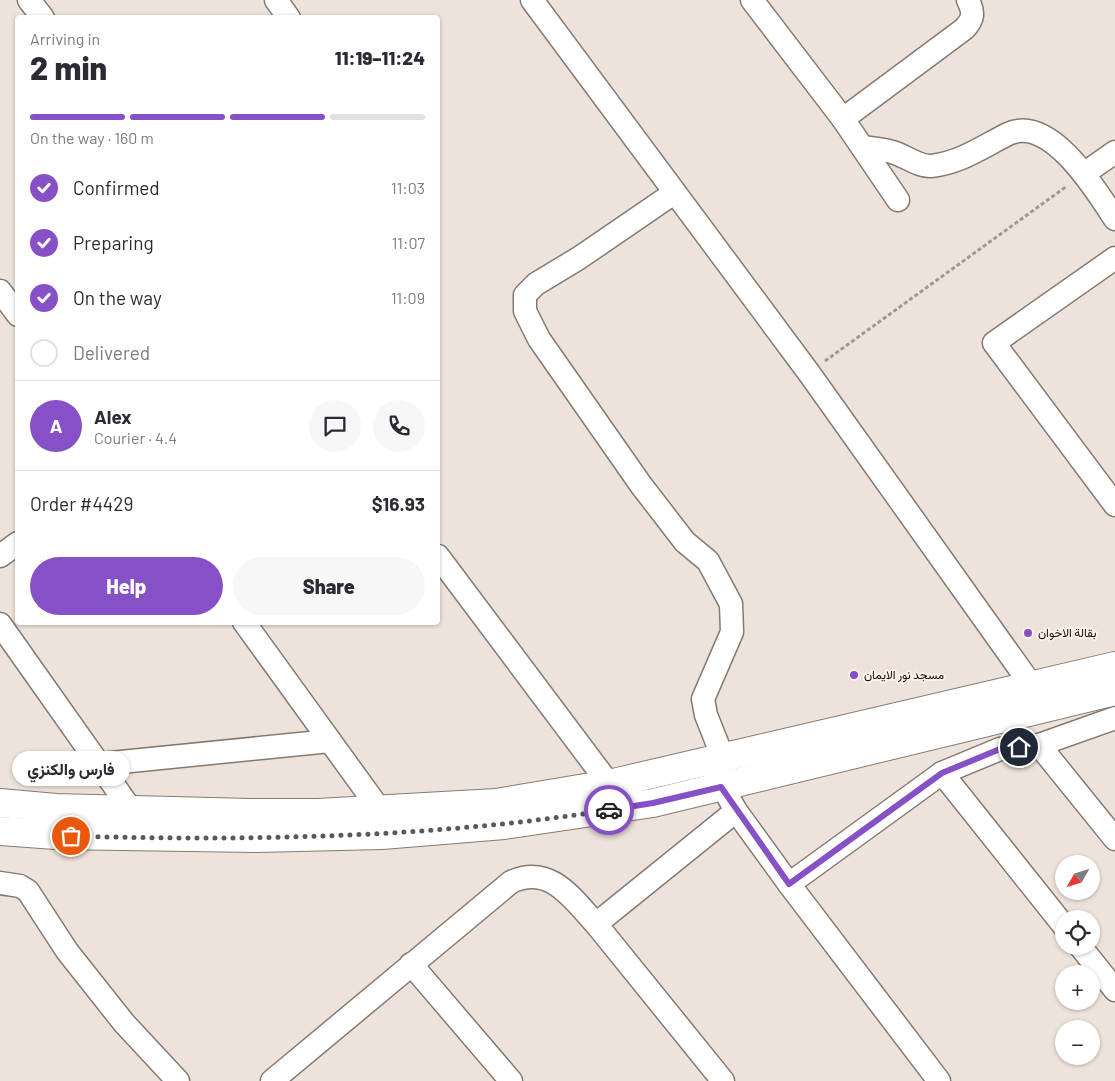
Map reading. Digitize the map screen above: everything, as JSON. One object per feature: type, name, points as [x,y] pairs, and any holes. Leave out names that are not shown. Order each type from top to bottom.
[{"type":"main road","points":[[0,803],[56,808],[132,811],[288,813],[496,803],[609,784],[1115,666]]},
{"type":"main road","points":[[0,830],[55,835],[257,838],[382,835],[504,825],[653,803],[1115,691]]},
{"type":"street","points":[[29,0],[41,15]]},
{"type":"street","points":[[276,0],[286,15]]},
{"type":"street","points":[[532,0],[809,373],[1032,686]]},
{"type":"street","points":[[752,0],[843,119],[898,200]]},
{"type":"street","points":[[843,119],[964,29],[971,21],[973,10],[968,0]]},
{"type":"street","points":[[862,147],[892,152],[929,167],[963,159],[1010,133],[1028,129],[1042,134],[1085,173],[1115,219]]},
{"type":"street","points":[[1085,173],[1115,152]]},
{"type":"street","points":[[674,193],[579,258],[536,284],[526,295],[525,311],[539,339],[641,485],[685,542],[708,561],[731,604],[732,632],[703,699],[721,787],[789,884],[939,1081]]},
{"type":"street","points":[[1115,258],[994,343],[1115,505]]},
{"type":"street","points":[[0,291],[15,311]]},
{"type":"street","points":[[0,556],[15,545]]},
{"type":"street","points":[[440,559],[609,784]]},
{"type":"street","points":[[0,624],[101,764],[132,811]]},
{"type":"street","points":[[246,625],[380,810]]},
{"type":"street","points":[[789,884],[942,773],[1000,749],[1039,745],[1115,718]]},
{"type":"street","points":[[101,764],[330,741]]},
{"type":"street","points":[[1039,745],[1115,839]]},
{"type":"street","points":[[942,773],[1055,915]]},
{"type":"street","points":[[596,924],[736,811]]},
{"type":"street","points":[[285,1077],[411,964],[511,882],[523,877],[545,878],[558,886],[596,924],[723,1081]]},
{"type":"street","points":[[0,883],[20,886],[28,891],[67,951],[107,1001],[178,1081]]},
{"type":"street","points":[[1087,955],[1115,990]]},
{"type":"street","points":[[411,964],[511,1081]]},
{"type":"path","points":[[809,373],[1085,173]]},
{"type":"way so far","points":[[71,836],[257,838],[382,835],[504,825],[609,810]]},
{"type":"place","name":"بقالة الاخوان","points":[[1028,633]]},
{"type":"place","name":"مسجد نور الايمان","points":[[854,675]]},
{"type":"place","name":"فارس والكنزي","points":[[71,836]]},
{"type":"route","points":[[609,810],[653,803],[721,787],[789,884],[942,773],[1000,749],[1019,747]]}]
